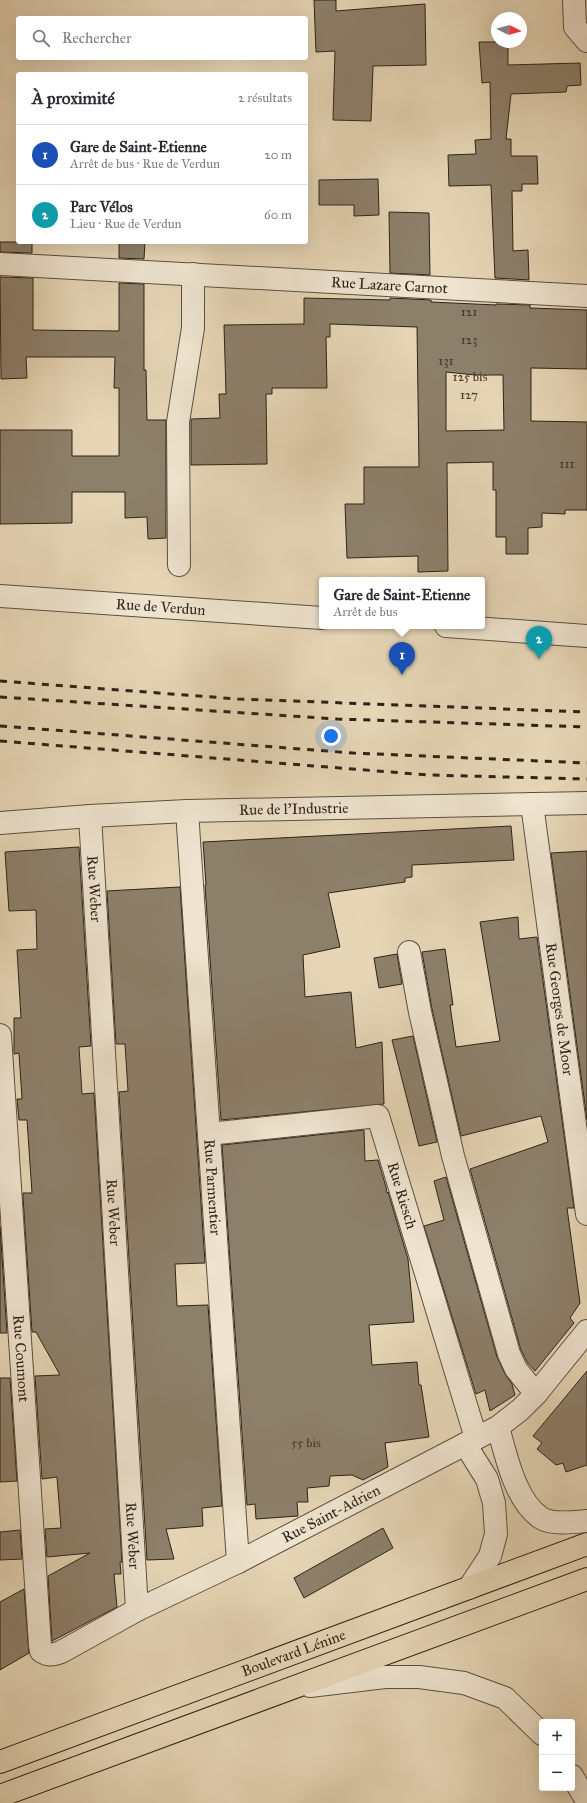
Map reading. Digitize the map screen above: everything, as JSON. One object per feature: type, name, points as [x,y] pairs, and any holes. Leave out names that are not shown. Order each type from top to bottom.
[{"type":"main road","name":"Boulevard Lénine","points":[[0,1762],[587,1544]]},
{"type":"main road","points":[[0,1796],[296,1688],[587,1579]]},
{"type":"street","points":[[574,0],[575,27],[587,41]]},
{"type":"street","name":"Rue Lazare Carnot","points":[[0,264],[587,296]]},
{"type":"street","points":[[179,565],[178,422],[193,328],[192,274]]},
{"type":"street","name":"Rue de Verdun","points":[[0,596],[319,618]]},
{"type":"street","points":[[485,629],[587,636]]},
{"type":"street","name":"Rue de l'Industrie","points":[[0,823],[90,816],[187,811],[587,803]]},
{"type":"street","name":"Rue Georges de Moor","points":[[532,804],[587,1214]]},
{"type":"street","name":"Rue Parmentier","points":[[187,811],[238,1562]]},
{"type":"street","name":"Rue Weber","points":[[90,816],[137,1610]]},
{"type":"street","points":[[409,952],[420,1012],[453,1156],[509,1354],[516,1370],[536,1394]]},
{"type":"street","name":"Rue Coumont","points":[[0,1035],[40,1645],[41,1651],[45,1654]]},
{"type":"street","name":"Rue Riesch","points":[[209,1134],[378,1116],[471,1441]]},
{"type":"street","name":"Rue Saint-Adrien","points":[[45,1654],[52,1655],[60,1652],[137,1610],[238,1562],[498,1426],[520,1410],[536,1394],[587,1331]]},
{"type":"street","points":[[498,1426],[513,1475],[522,1498],[541,1518],[561,1522],[587,1521]]},
{"type":"street","points":[[469,1588],[490,1556],[496,1534],[494,1503],[471,1441]]},
{"type":"street","points":[[296,1688],[385,1677],[419,1677],[464,1683],[505,1698],[539,1731]]},
{"type":"street","points":[[575,1781],[587,1801]]},
{"type":"building","points":[[314,0],[336,0],[336,11],[425,4],[426,65],[373,66],[371,121],[333,120],[335,51],[316,52]]},
{"type":"building","points":[[479,42],[491,42],[491,48],[508,48],[508,65],[580,63],[581,85],[567,86],[566,92],[511,94],[506,139],[511,139],[511,156],[537,156],[538,184],[522,184],[522,191],[512,191],[513,251],[528,250],[529,280],[495,278],[491,185],[449,186],[448,155],[476,154],[475,140],[491,139],[490,82],[482,83]]},
{"type":"building","points":[[378,179],[379,215],[354,216],[354,205],[319,205],[319,180]]},
{"type":"building","points":[[389,212],[429,213],[430,275],[390,273]]},
{"type":"building","points":[[0,242],[32,244],[32,253],[0,252]]},
{"type":"building","points":[[119,244],[145,244],[144,259],[119,258]]},
{"type":"building","points":[[0,277],[33,278],[33,330],[119,331],[119,283],[144,284],[144,370],[146,370],[147,420],[166,420],[166,538],[148,539],[147,517],[125,518],[125,492],[72,492],[72,523],[0,524],[0,430],[72,430],[72,456],[119,456],[119,388],[114,388],[115,357],[26,357],[27,378],[1,379]]},
{"type":"building","points":[[304,298],[390,300],[390,298],[431,300],[431,302],[530,305],[530,308],[587,310],[587,369],[531,368],[531,421],[587,422],[587,510],[565,510],[565,514],[542,513],[542,527],[528,528],[528,554],[506,554],[506,537],[496,537],[496,490],[493,490],[493,462],[447,463],[448,571],[418,572],[418,556],[347,558],[345,504],[364,504],[364,467],[419,467],[417,327],[330,324],[330,337],[326,337],[327,388],[272,388],[272,394],[266,394],[267,464],[191,465],[191,419],[220,418],[219,394],[226,394],[224,325],[304,324]],"holes":[[[446,372],[475,375],[503,375],[504,430],[446,431]]]},
{"type":"building","points":[[511,826],[514,860],[412,865],[412,877],[405,878],[405,882],[328,893],[340,947],[303,955],[305,997],[351,992],[356,1048],[382,1042],[384,1104],[221,1120],[203,842]]},
{"type":"building","points":[[79,847],[91,1046],[79,1047],[82,1094],[94,1093],[122,1562],[120,1562],[121,1574],[114,1574],[117,1607],[52,1641],[48,1576],[90,1553],[47,1557],[45,1529],[61,1528],[57,1477],[42,1479],[35,1376],[60,1375],[36,1332],[32,1332],[23,1193],[32,1193],[27,1120],[19,1120],[17,1099],[22,1099],[19,1053],[14,1054],[14,1018],[21,1018],[17,950],[37,949],[36,910],[9,911],[5,852]]},
{"type":"building","points":[[587,851],[587,1120],[551,853]]},
{"type":"building","points":[[180,887],[205,1263],[175,1264],[177,1306],[208,1305],[222,1506],[202,1508],[203,1526],[166,1529],[174,1559],[147,1560],[119,1092],[128,1091],[125,1044],[116,1044],[107,891]]},
{"type":"building","points":[[518,917],[519,939],[537,937],[574,1208],[567,1208],[580,1303],[570,1318],[574,1323],[535,1371],[527,1362],[521,1350],[470,1169],[548,1142],[541,1116],[461,1136],[432,1009],[422,952],[445,949],[453,1005],[450,1005],[456,1047],[500,1041],[480,922]]},
{"type":"building","points":[[397,954],[402,984],[379,988],[374,958]]},
{"type":"building","points":[[413,1036],[437,1142],[419,1146],[392,1040]]},
{"type":"building","points":[[364,1130],[365,1161],[378,1160],[408,1259],[414,1322],[369,1325],[372,1365],[417,1362],[419,1385],[421,1385],[429,1437],[385,1443],[388,1467],[363,1480],[352,1475],[330,1476],[329,1486],[307,1488],[308,1502],[297,1502],[298,1516],[256,1519],[255,1504],[247,1505],[222,1145]]},
{"type":"building","points":[[446,1177],[497,1357],[505,1374],[512,1384],[515,1395],[490,1411],[485,1390],[476,1394],[424,1226],[444,1220],[434,1181]]},
{"type":"building","points":[[0,1226],[7,1333],[0,1333]]},
{"type":"building","points":[[587,1371],[587,1465],[566,1472],[563,1463],[556,1465],[537,1449],[542,1443],[533,1436]]},
{"type":"building","points":[[0,1378],[10,1378],[17,1481],[0,1482]]},
{"type":"building","points":[[383,1528],[393,1548],[304,1598],[294,1578]]},
{"type":"building","points":[[20,1530],[22,1559],[0,1560],[0,1532]]},
{"type":"building","points":[[24,1589],[29,1653],[0,1670],[0,1602]]},
{"type":"railway","points":[[0,681],[238,699],[587,712]]},
{"type":"railway","points":[[0,697],[337,719],[587,727]]},
{"type":"railway","points":[[0,726],[353,753],[587,763]]},
{"type":"railway","points":[[0,741],[428,775],[587,779]]},
{"type":"place","name":"Parc Vélos","points":[[539,659]]},
{"type":"place","name":"Gare de Saint-Etienne","points":[[402,675]]}]
